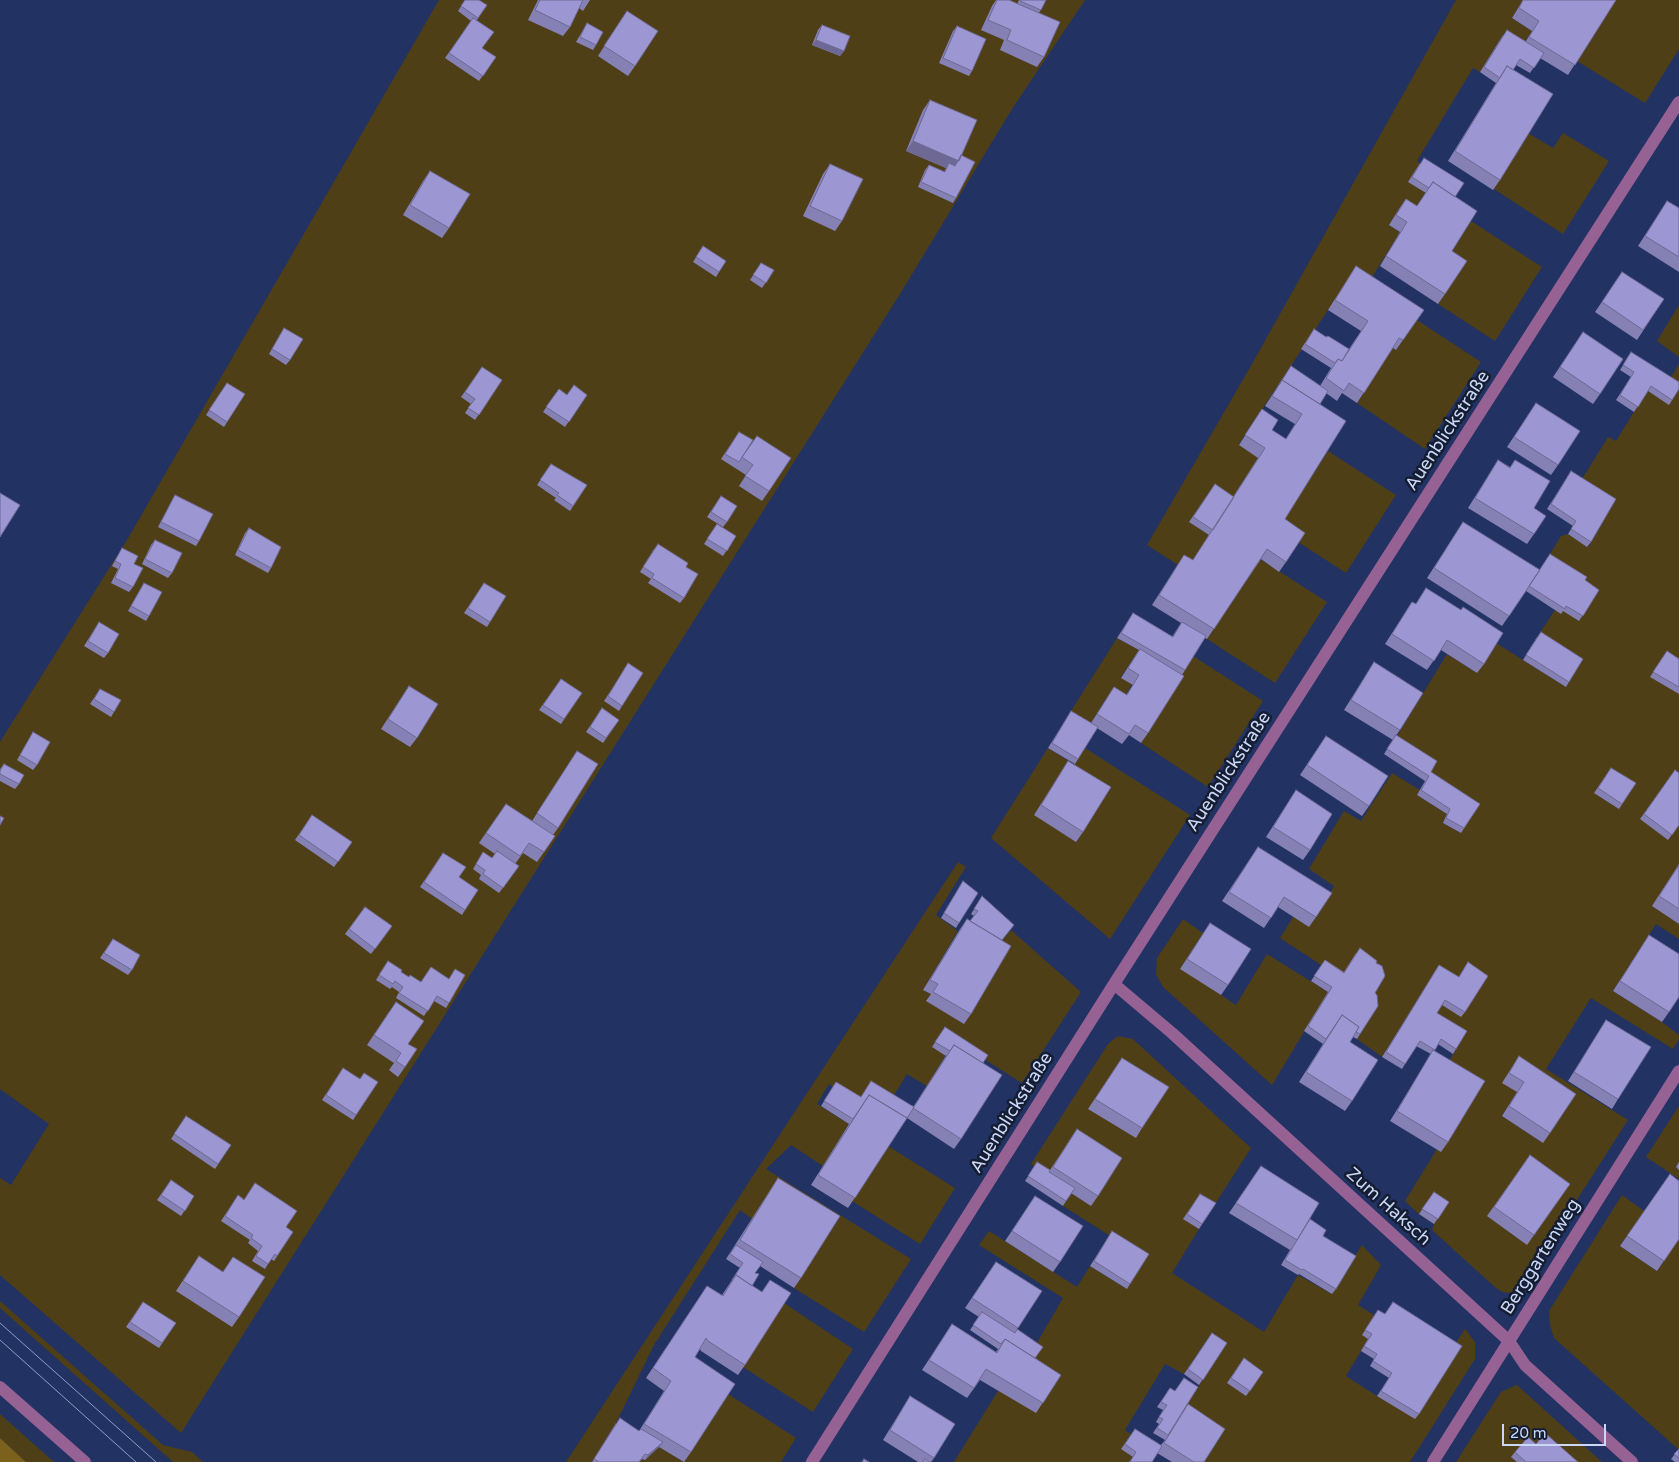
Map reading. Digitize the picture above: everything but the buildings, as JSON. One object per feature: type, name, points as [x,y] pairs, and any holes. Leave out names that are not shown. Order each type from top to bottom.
[{"type":"street","name":"Auenblickstraße","points":[[812,1462],[1114,984],[1679,102]]},
{"type":"street","name":"Zum Haksch","points":[[1114,984],[1172,1033],[1509,1341],[1525,1365],[1632,1462]]},
{"type":"street","name":"Berggartenweg","points":[[1433,1462],[1679,1071]]},
{"type":"street","points":[[0,1387],[85,1462]]},
{"type":"shaded area","points":[[439,0],[1085,0],[1012,109],[900,294],[181,1433],[0,1275],[0,1178],[11,1185],[49,1124],[0,1089],[0,742],[127,540]]},
{"type":"shaded area","points":[[1456,0],[1523,0],[1512,18],[1532,31],[1522,47],[1503,35],[1480,72],[1473,68],[1417,161],[1420,164],[1409,182],[1426,192],[1410,216],[1399,209],[1389,225],[1400,232],[1366,287],[1328,310],[1239,444],[1259,458],[1231,502],[1212,489],[1190,522],[1209,535],[1186,570],[1147,545],[1248,371]]},
{"type":"shaded area","points":[[1603,0],[1679,0],[1679,49],[1645,103],[1577,61]]},
{"type":"shaded area","points":[[1528,133],[1553,148],[1563,133],[1609,161],[1563,234],[1494,189]]},
{"type":"shaded area","points":[[1471,221],[1542,267],[1495,341],[1438,304],[1460,271],[1446,261]]},
{"type":"shaded area","points":[[1679,305],[1679,357],[1657,341]]},
{"type":"shaded area","points":[[1417,320],[1481,362],[1425,449],[1357,403],[1392,348],[1396,350]]},
{"type":"shaded area","points":[[1679,364],[1679,939],[1656,924],[1613,991],[1662,1022],[1679,1035],[1679,1039],[1673,1049],[1591,998],[1546,1069],[1628,1120],[1525,1281],[1513,1292],[1504,1293],[1496,1288],[1432,1230],[1434,1224],[1405,1201],[1437,1149],[1442,1151],[1443,1071],[1464,1036],[1433,1018],[1456,982],[1436,970],[1382,1057],[1357,1039],[1375,1011],[1341,978],[1280,938],[1293,917],[1325,903],[1334,886],[1309,869],[1344,811],[1361,821],[1392,773],[1420,790],[1417,795],[1447,814],[1443,823],[1461,833],[1428,777],[1394,741],[1447,654],[1477,673],[1496,643],[1566,687],[1579,664],[1537,637],[1555,610],[1547,559],[1561,536],[1568,534],[1588,547],[1602,524],[1579,484],[1608,437],[1616,441],[1647,391],[1668,382]],"holes":[[[1517,1092],[1543,1143],[1502,1116]]]},
{"type":"shaded area","points":[[1328,451],[1396,495],[1346,573],[1278,529]]},
{"type":"shaded area","points":[[1260,559],[1327,602],[1275,683],[1207,639]]},
{"type":"shaded area","points":[[1117,638],[1139,650],[1121,677],[1132,684],[1120,705],[1107,697],[1088,728],[1068,716]]},
{"type":"shaded area","points":[[1193,656],[1263,701],[1208,787],[1141,743],[1177,686],[1181,675]]},
{"type":"shaded area","points":[[1048,748],[1074,764],[1085,748],[1190,815],[1110,939],[991,838]]},
{"type":"shaded area","points":[[958,862],[966,867],[936,915],[958,931],[923,990],[931,994],[926,1002],[994,950],[1011,930],[1081,992],[1022,1083],[941,1032],[945,1056],[927,1086],[907,1074],[891,1100],[858,1102],[829,1084],[817,1104],[849,1124],[823,1166],[791,1145],[766,1169],[911,1259],[864,1332],[794,1288],[752,1219],[740,1210],[654,1345],[616,1423],[592,1462],[566,1462]]},
{"type":"shaded area","points":[[1183,919],[1203,933],[1181,968],[1236,1005],[1267,954],[1328,992],[1272,1085],[1163,987],[1156,974],[1157,958]]},
{"type":"shaded area","points":[[1118,1036],[1133,1039],[1251,1148],[1212,1209],[1184,1219],[1199,1229],[1172,1273],[1264,1332],[1298,1275],[1332,1294],[1362,1245],[1381,1265],[1358,1305],[1374,1315],[1368,1339],[1346,1376],[1377,1396],[1453,1347],[1465,1329],[1475,1342],[1475,1359],[1410,1462],[1203,1462],[1181,1414],[1223,1348],[1208,1338],[1184,1374],[1165,1364],[1125,1430],[1131,1434],[1122,1449],[1133,1457],[1129,1462],[954,1462],[998,1391],[1028,1369],[1034,1348],[1063,1298],[979,1245],[989,1231],[1077,1287],[1090,1266],[1127,1289],[1145,1258],[1063,1206],[1071,1193],[1031,1164],[1108,1044]]},
{"type":"shaded area","points":[[1679,1106],[1679,1179],[1646,1157]]},
{"type":"shaded area","points":[[888,1146],[955,1188],[920,1244],[852,1201]]},
{"type":"shaded area","points":[[1622,1195],[1644,1211],[1620,1246],[1657,1271],[1679,1239],[1679,1450],[1554,1338],[1550,1325],[1549,1311]]},
{"type":"shaded area","points":[[0,1301],[163,1445],[192,1452],[203,1462],[173,1462],[0,1308]]},
{"type":"shaded area","points":[[784,1303],[853,1349],[813,1412],[743,1367]]},
{"type":"shaded area","points":[[1517,1385],[1602,1462],[1456,1462],[1501,1392]]},
{"type":"shaded area","points":[[728,1394],[796,1438],[781,1462],[684,1462]]},
{"type":"shaded area","points":[[0,1414],[54,1462],[26,1462],[0,1438]]},
{"type":"shaded area","points":[[0,1438],[26,1462],[0,1462]]},
{"type":"shaded area","points":[[659,1447],[684,1462],[639,1462],[642,1459],[645,1460]]},
{"type":"tram line","points":[[0,1323],[156,1462]]},
{"type":"tram line","points":[[0,1340],[136,1462]]}]
